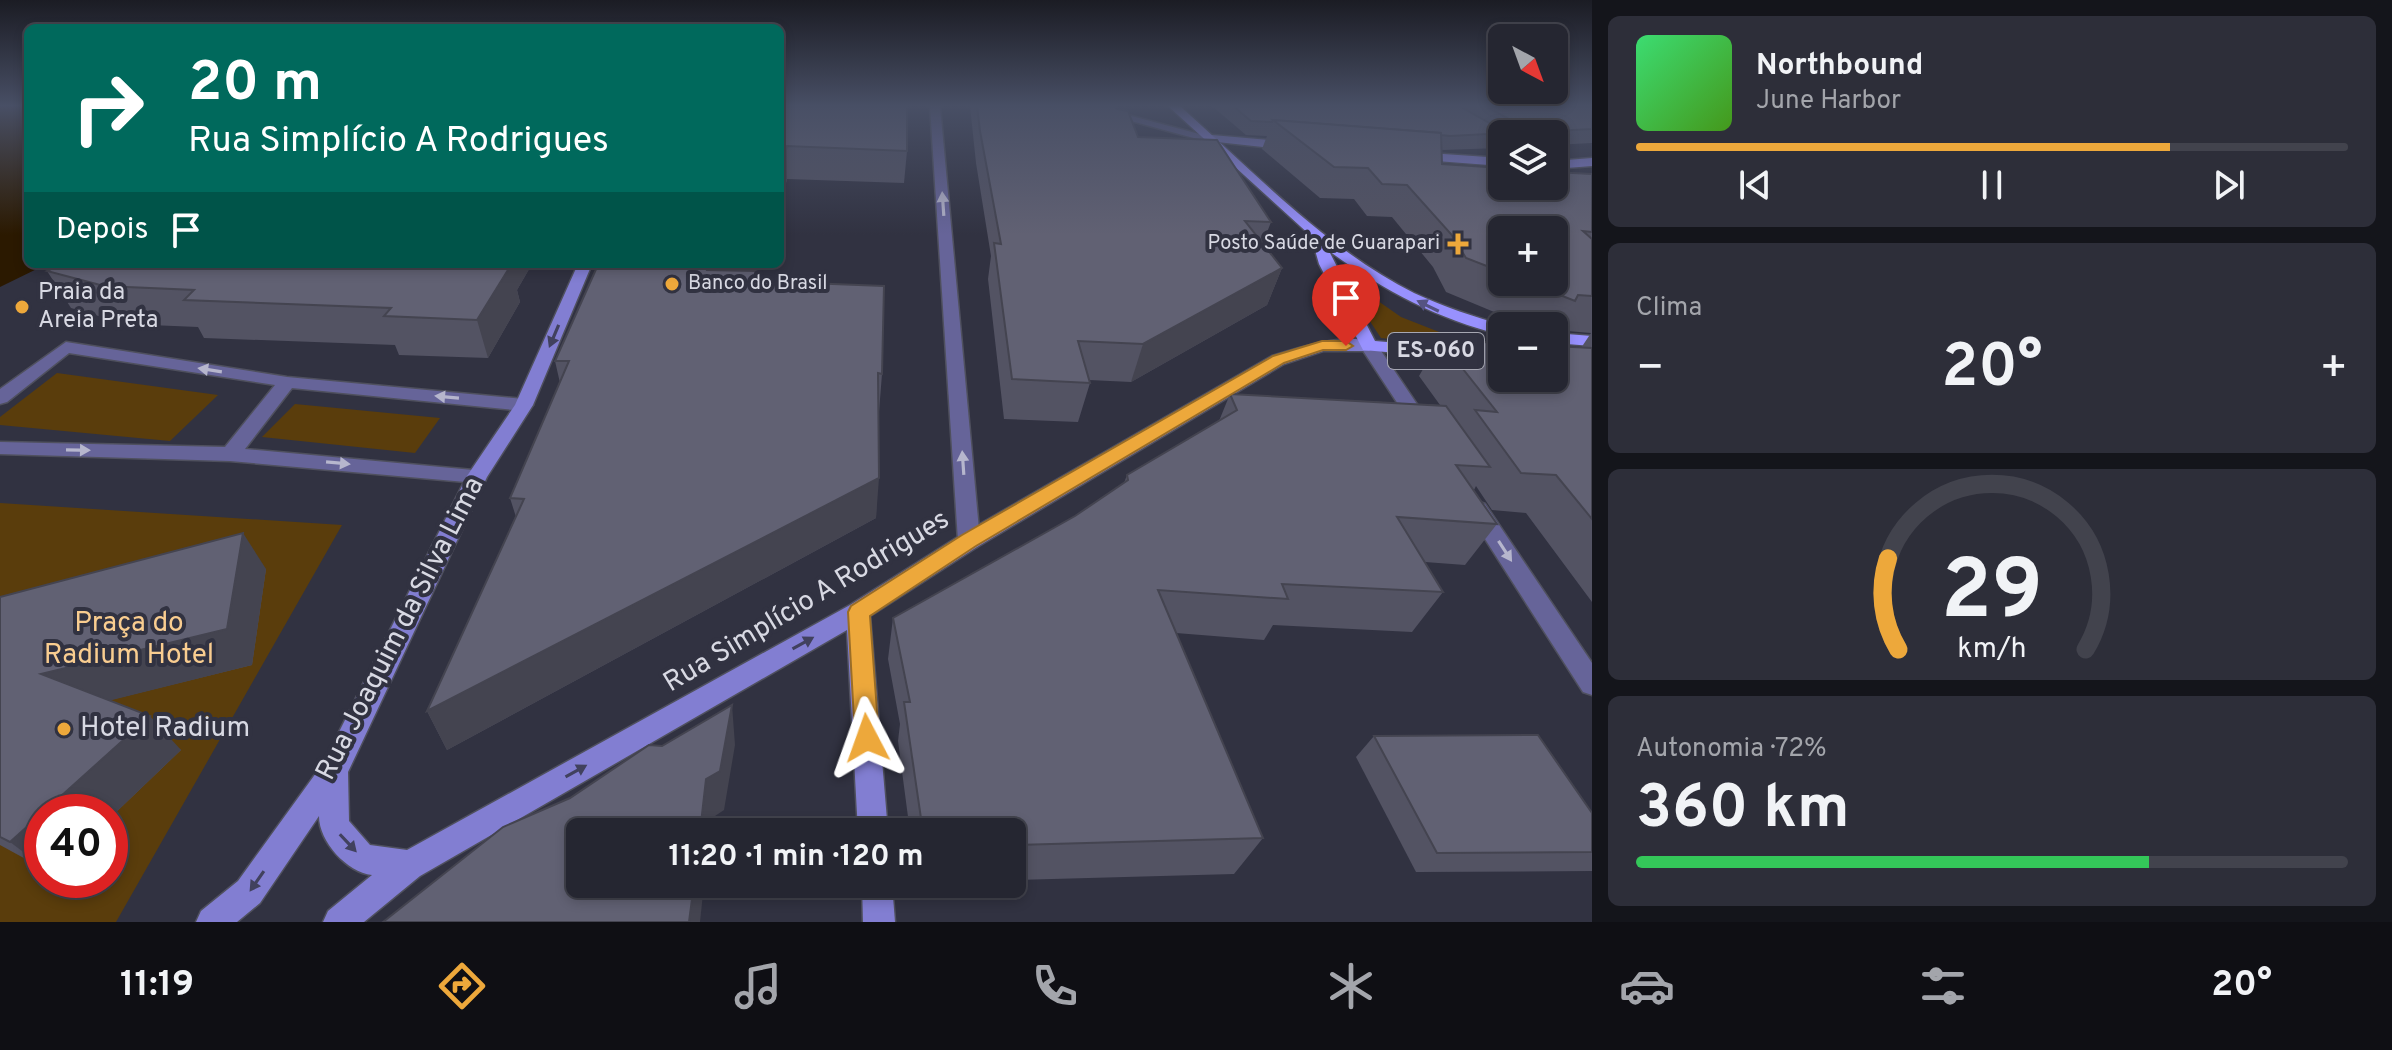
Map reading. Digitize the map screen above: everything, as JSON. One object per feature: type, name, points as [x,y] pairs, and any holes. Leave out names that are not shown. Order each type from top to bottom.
[{"type":"main road","name":"ES-060","points":[[1223,149],[1318,237],[1408,296],[1447,315],[1488,326]]},
{"type":"main road","name":"ES-060","points":[[1318,237],[1326,264],[1369,346],[1488,356]]},
{"type":"main road","points":[[1568,339],[1592,341]]},
{"type":"street","points":[[938,149],[969,541]]},
{"type":"street","points":[[1396,155],[1488,161]]},
{"type":"street","points":[[1568,164],[1592,162]]},
{"type":"street","name":"Rua Joaquim da Silva Lima","points":[[212,922],[249,892],[334,771],[477,476],[524,405],[583,268]]},
{"type":"street","name":"Rua Simplício A Rodrigues","points":[[409,865],[858,612],[969,541],[1278,360],[1322,346],[1369,346]]},
{"type":"street","points":[[1369,346],[1438,450]]},
{"type":"street","points":[[0,398],[66,347],[287,382],[524,405]]},
{"type":"street","points":[[230,454],[287,382]]},
{"type":"street","points":[[0,448],[230,454],[477,476]]},
{"type":"street","points":[[1464,489],[1592,684]]},
{"type":"street","points":[[858,612],[872,818]]},
{"type":"street","points":[[334,771],[334,827],[363,859],[409,865]]},
{"type":"street","points":[[339,922],[409,865]]},
{"type":"street","points":[[878,898],[879,922]]},
{"type":"green space","points":[[1338,273],[1401,317],[1480,348],[1381,338]]},
{"type":"green space","points":[[57,373],[218,395],[170,441],[0,425],[0,417]]},
{"type":"green space","points":[[295,404],[440,418],[415,453],[262,437]]},
{"type":"green space","name":"Praça do Radium Hotel","points":[[0,503],[342,525],[116,922],[0,922]]},
{"type":"shaded area","points":[[0,149],[24,149],[24,268],[39,268],[0,287]]},
{"type":"building","points":[[860,149],[907,149],[907,151]]},
{"type":"building","points":[[983,149],[1223,149],[1271,222],[1245,221],[1282,268],[1143,344],[1078,341],[1090,383],[1012,379],[994,243],[1001,244]]},
{"type":"building","points":[[1311,149],[1442,149],[1442,164],[1488,167],[1488,200],[1568,200],[1568,173],[1592,174],[1592,232],[1583,231],[1592,239],[1592,296],[1578,295],[1575,301],[1562,296],[1568,296],[1568,216],[1488,216],[1488,267],[1466,258],[1451,234],[1407,185],[1382,184],[1368,168],[1334,167]]},
{"type":"building","points":[[53,268],[509,268],[477,320],[384,316],[391,308],[184,300],[194,290],[104,286],[47,271]]},
{"type":"building","points":[[597,268],[757,271],[756,281],[884,286],[882,374],[878,373],[879,478],[427,711],[524,499],[510,498],[569,361],[555,361]]},
{"type":"building","points":[[1440,340],[1488,342],[1488,392],[1568,392],[1568,347],[1592,348],[1592,519],[1556,475],[1521,473],[1475,410],[1497,412]]},
{"type":"building","points":[[1230,394],[1446,406],[1490,467],[1456,465],[1497,524],[1397,517],[1443,592],[1282,584],[1288,599],[1158,590],[1263,838],[1026,845],[1026,818],[921,818],[904,702],[910,702],[893,618],[1075,516],[1128,480],[1127,475],[1237,410]]},
{"type":"building","points":[[243,533],[227,629],[41,674],[150,716],[63,794],[24,794],[24,829],[10,842],[0,837],[0,597]]},
{"type":"building","points":[[732,705],[720,771],[706,779],[702,818],[566,818],[566,898],[692,898],[689,922],[383,922],[503,827],[570,798],[649,745],[662,746]]},
{"type":"building","points":[[1538,735],[1592,813],[1592,852],[1437,853],[1374,736]]},
{"type":"place","name":"Posto Saúde de Guarapari","points":[[1458,244]]},
{"type":"place","name":"Banco do Brasil","points":[[672,284]]},
{"type":"place","name":"Praia da Areia Preta","points":[[22,307]]},
{"type":"place","name":"Hotel Radium","points":[[64,729]]},
{"type":"route","points":[[867,738],[858,612],[969,541],[1278,360],[1322,346],[1346,346]]}]
